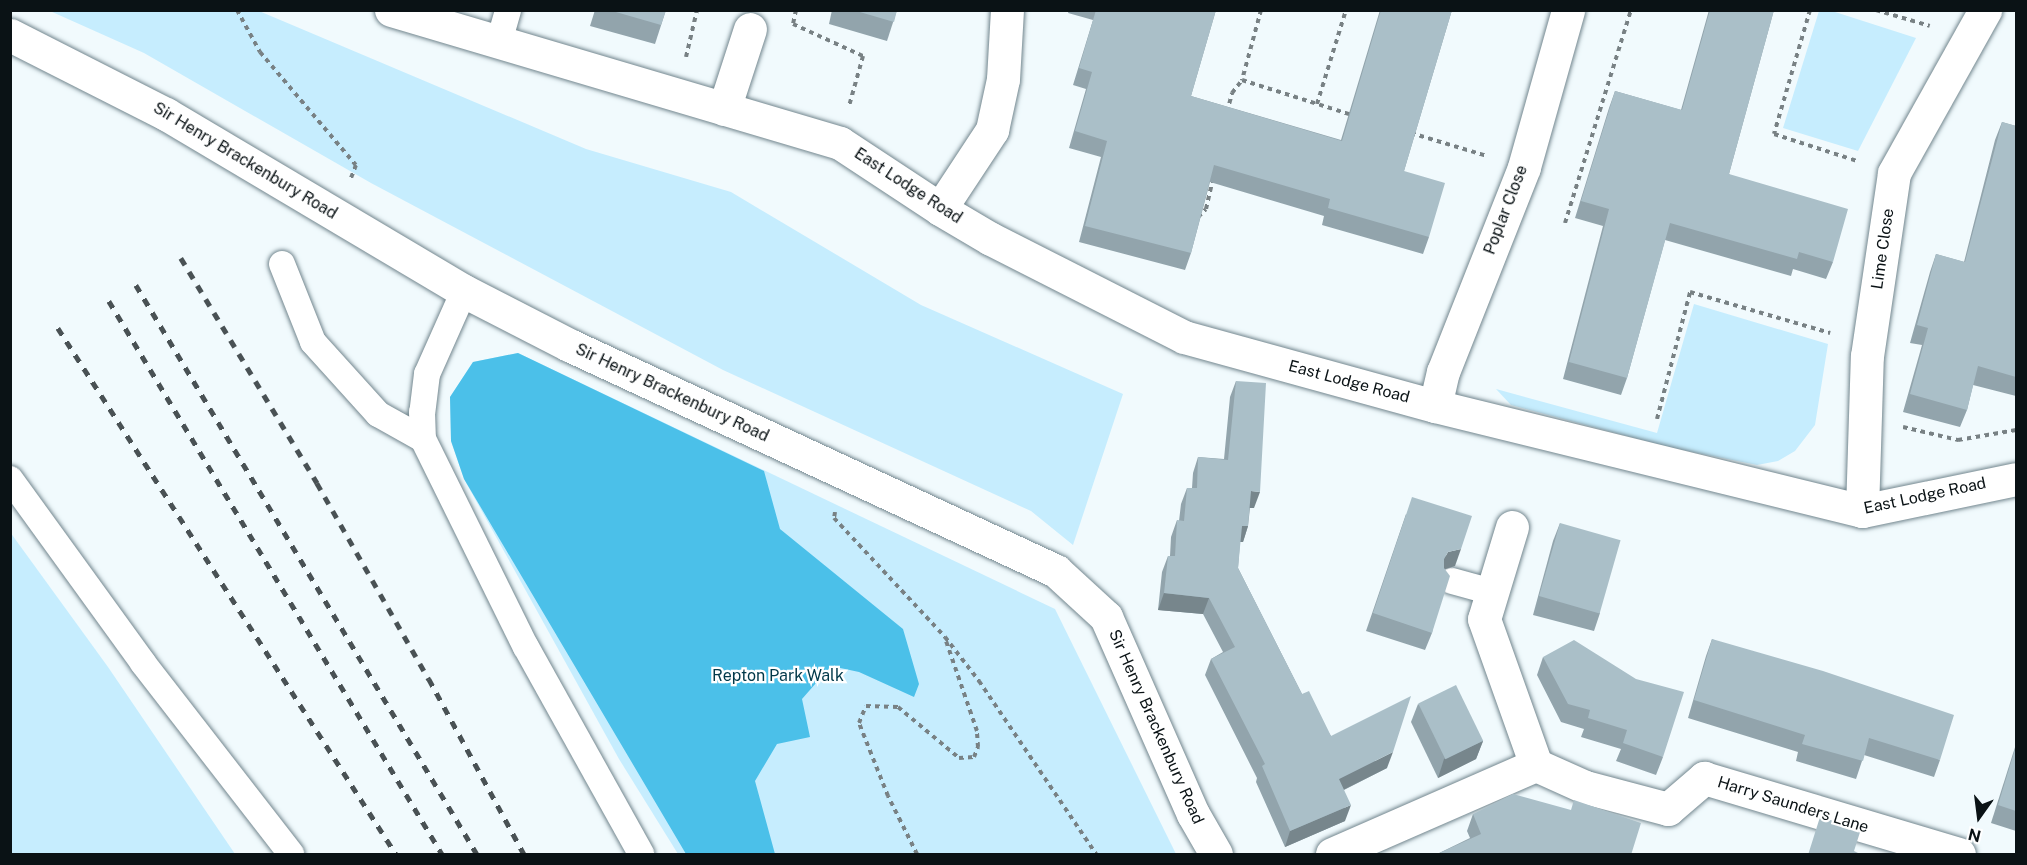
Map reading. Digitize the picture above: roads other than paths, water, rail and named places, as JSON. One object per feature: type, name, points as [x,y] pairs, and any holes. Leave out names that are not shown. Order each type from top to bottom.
[{"type":"street","name":"East Lodge Road","points":[[391,10],[840,143],[940,209],[1184,337],[1435,406],[1862,511],[2016,479]]},
{"type":"street","points":[[940,209],[992,130],[1004,79],[1006,10]]},
{"type":"street","name":"Poplar Close","points":[[1435,406],[1443,372],[1524,167],[1568,10]]},
{"type":"street","name":"Lime Close","points":[[1862,511],[1869,344],[1894,173],[1982,15]]},
{"type":"street","points":[[724,109],[750,29]]},
{"type":"street","name":"Sir Henry Brackenbury Road","points":[[10,35],[166,114],[464,291],[570,345],[1056,571],[1106,617],[1193,814],[1216,855]]},
{"type":"street","points":[[1332,855],[1536,765],[1485,619],[1512,527]]},
{"type":"street","name":"Harry Saunders Lane","points":[[1536,765],[1586,787],[1668,809],[1704,778],[1959,855]]},
{"type":"lane","points":[[499,42],[508,10]]},
{"type":"lane","points":[[282,264],[313,342],[378,414],[423,439]]},
{"type":"lane","points":[[464,291],[427,374],[422,412],[423,439],[526,646],[640,855]]},
{"type":"lane","points":[[10,478],[143,663],[291,855]]},
{"type":"lane","points":[[1452,581],[1492,592]]},
{"type":"railway","points":[[181,258],[317,483],[429,679],[524,854]]},
{"type":"railway","points":[[136,285],[477,854]]},
{"type":"railway","points":[[109,301],[442,854]]},
{"type":"railway","points":[[58,328],[396,854]]},
{"type":"park label","name":"Repton Park Walk","points":[[778,676]]}]
